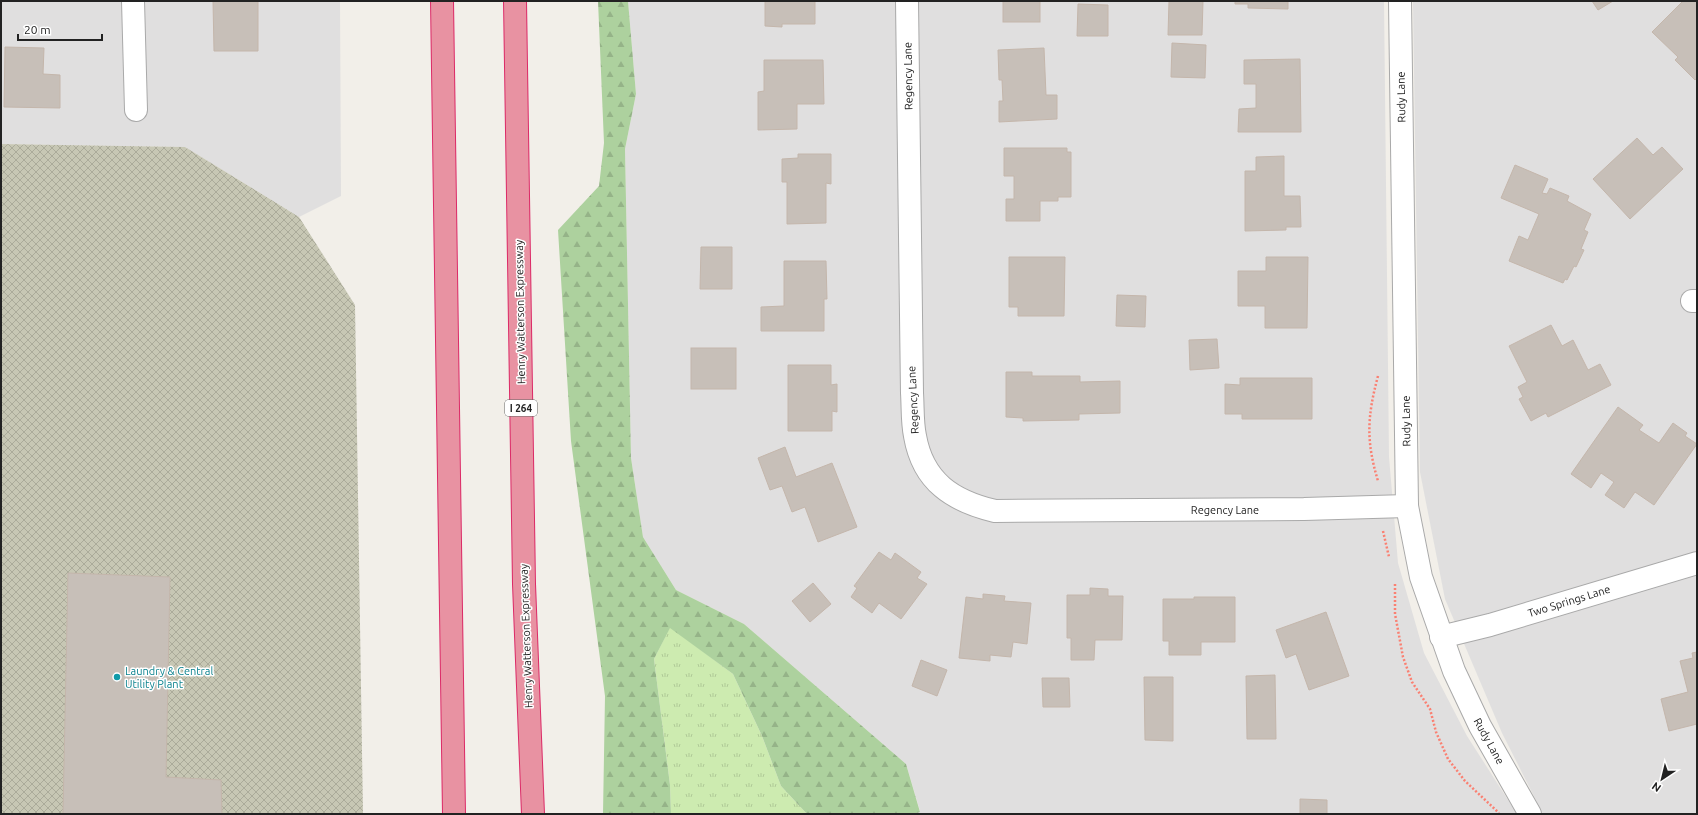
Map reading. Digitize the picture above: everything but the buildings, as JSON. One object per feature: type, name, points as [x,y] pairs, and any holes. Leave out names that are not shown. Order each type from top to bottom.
[{"type":"highway","points":[[442,1],[454,814]]},
{"type":"highway","name":"Henry Watterson Expressway","points":[[515,1],[524,584],[533,814]]},
{"type":"street","points":[[133,1],[136,110]]},
{"type":"street","name":"Regency Lane","points":[[907,1],[912,393],[914,435],[924,464],[937,482],[955,497],[972,505],[995,511],[1304,509],[1407,506]]},
{"type":"street","name":"Rudy Lane","points":[[1400,1],[1407,506],[1421,577],[1454,671],[1480,726],[1530,814]]},
{"type":"street","name":"Two Springs Lane","points":[[1441,637],[1490,625],[1697,563]]},
{"type":"shaded area","points":[[1,1],[340,1],[341,196],[299,217],[185,147],[1,144]]},
{"type":"shaded area","points":[[628,1],[1384,1],[1389,457],[1398,563],[1424,653],[1467,736],[1517,814],[914,814],[920,811],[906,764],[744,624],[676,590],[643,537],[631,458],[625,149],[636,94]]},
{"type":"shaded area","points":[[1413,1],[1697,1],[1697,814],[1543,814],[1502,733],[1445,599],[1420,472]]},
{"type":"shaded area","points":[[1,144],[185,147],[299,217],[355,305],[363,814],[1,814]]},
{"type":"green space","points":[[598,1],[628,1],[636,94],[625,149],[631,458],[643,537],[676,590],[744,624],[906,764],[920,812],[914,814],[807,814],[781,786],[762,736],[733,674],[670,628],[654,659],[670,785],[671,814],[603,814],[605,696],[571,441],[558,230],[599,186],[604,143]]},
{"type":"green space","points":[[670,627],[733,674],[762,736],[781,786],[807,814],[671,814],[670,785],[654,659]]},
{"type":"place","name":"Laundry & Central Utility Plant","points":[[117,677]]}]
